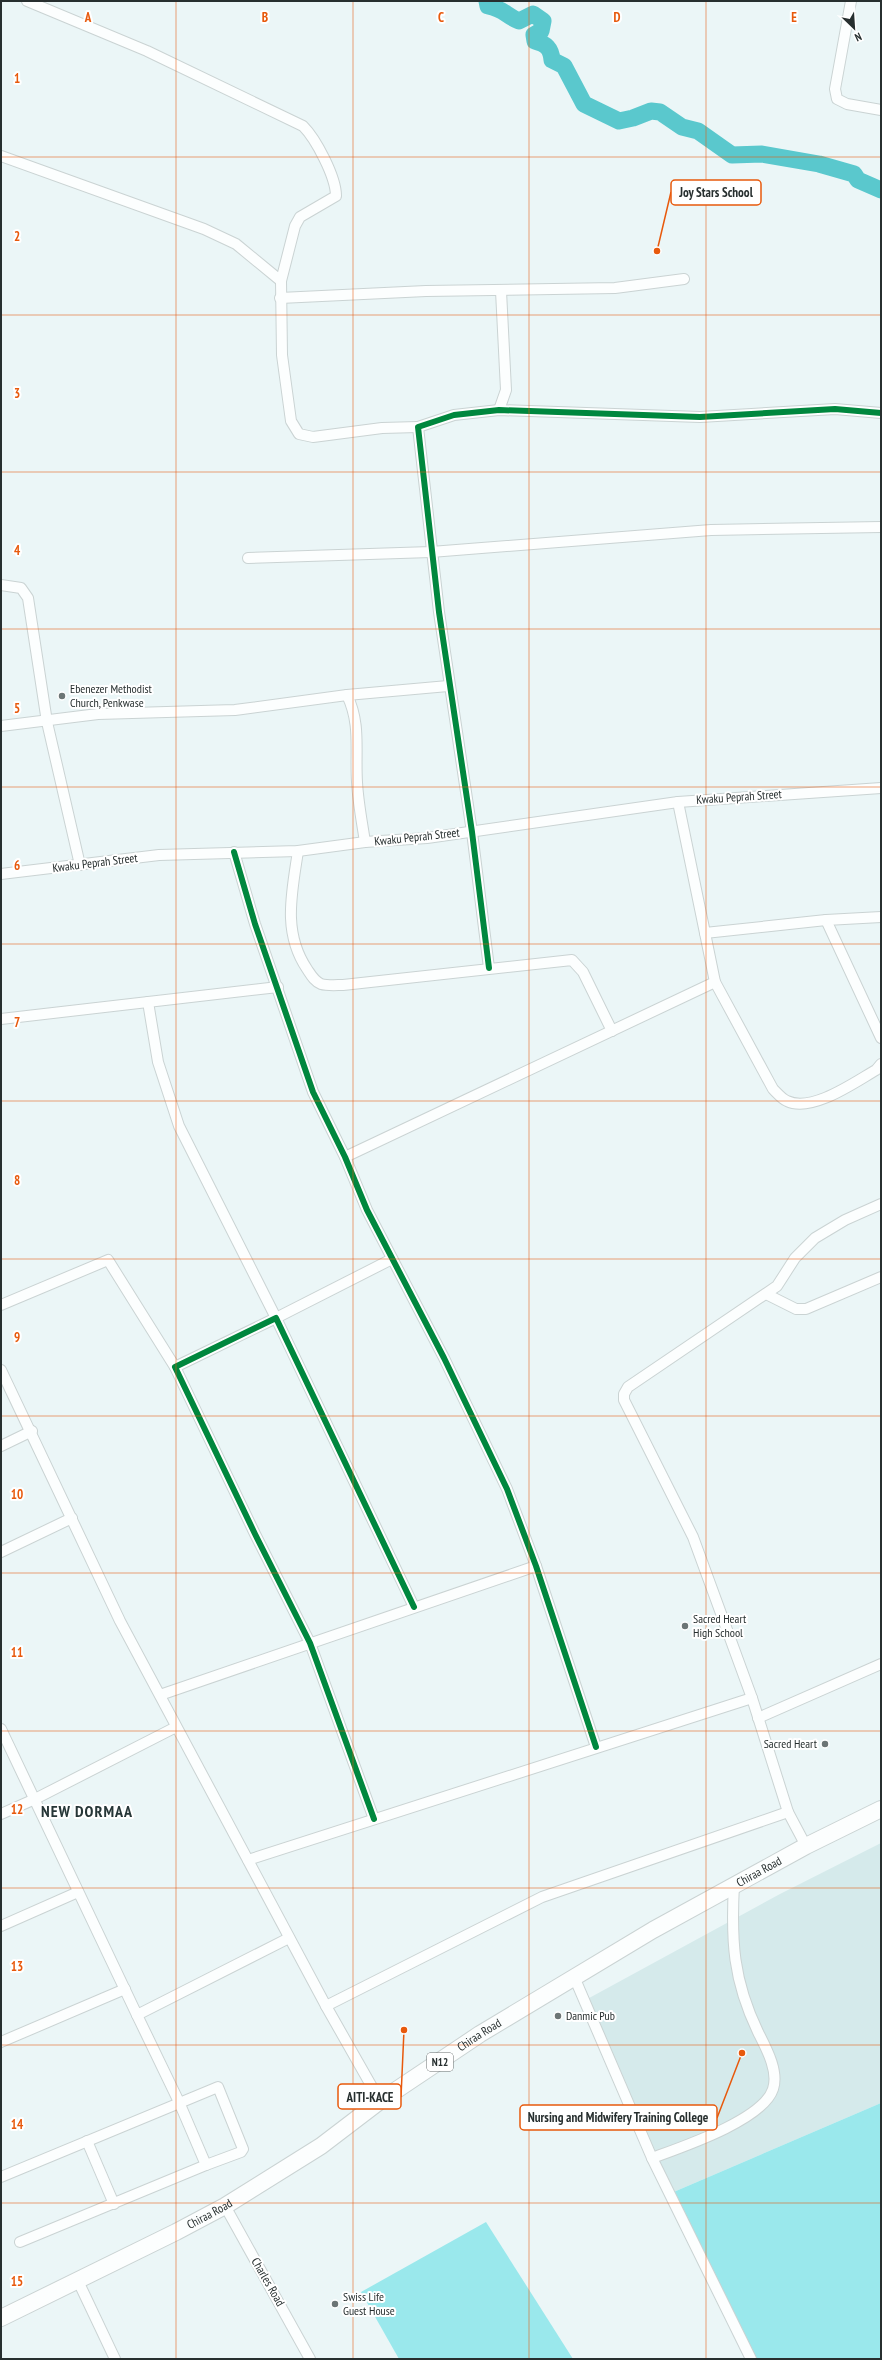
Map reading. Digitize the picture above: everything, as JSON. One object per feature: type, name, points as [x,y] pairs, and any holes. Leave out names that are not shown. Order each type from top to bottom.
[{"type":"highway","name":"Chiraa Road","points":[[1,2318],[78,2281],[225,2206],[321,2146],[380,2101],[480,2034],[575,1979],[653,1930],[734,1884],[881,1809]]},
{"type":"street","points":[[27,1],[147,51],[303,126],[310,132],[324,158],[336,196],[300,216],[295,226],[281,281],[280,298],[282,356],[291,421],[299,434],[313,437],[382,428],[418,427],[454,414],[499,410],[700,417],[836,409],[881,413]]},
{"type":"street","points":[[849,1],[835,89],[837,99],[847,104],[881,110]]},
{"type":"street","points":[[1,156],[210,232],[236,244],[281,281]]},
{"type":"street","points":[[280,298],[426,292],[615,288],[684,279]]},
{"type":"street","points":[[499,410],[506,390],[501,291]]},
{"type":"street","points":[[418,427],[431,552],[448,686],[472,832],[489,968]]},
{"type":"street","points":[[248,558],[431,552],[711,530],[881,527]]},
{"type":"street","points":[[1,585],[21,588],[28,598],[47,722],[80,865]]},
{"type":"street","points":[[1,726],[47,722],[98,714],[235,710],[347,695],[448,686]]},
{"type":"street","points":[[347,695],[354,710],[357,731],[357,783],[365,842]]},
{"type":"street","name":"Kwaku Peprah Street","points":[[1,874],[159,855],[298,851],[365,842],[472,832],[678,802],[881,788]]},
{"type":"street","points":[[678,802],[716,982],[773,1089],[787,1101],[804,1105],[826,1097],[876,1070],[881,1064]]},
{"type":"street","points":[[298,851],[291,902],[291,931],[304,964],[315,980],[322,984],[343,985],[572,960],[583,972],[612,1031]]},
{"type":"street","points":[[234,852],[255,924],[313,1092],[345,1157],[368,1210],[444,1358],[507,1489],[536,1566],[596,1747]]},
{"type":"street","points":[[705,934],[826,920],[881,917]]},
{"type":"street","points":[[826,920],[881,1038]]},
{"type":"street","points":[[345,1157],[716,982]]},
{"type":"street","points":[[1,1019],[278,987]]},
{"type":"street","points":[[148,1002],[158,1062],[179,1126],[276,1318],[414,1607]]},
{"type":"street","points":[[806,1846],[788,1812],[752,1698],[693,1537],[624,1400],[624,1394],[628,1387],[777,1286],[795,1258],[815,1238],[845,1220],[881,1204]]},
{"type":"street","points":[[175,1367],[392,1259]]},
{"type":"street","points":[[1,1305],[108,1260],[175,1367],[255,1534],[310,1643],[374,1818]]},
{"type":"street","points":[[766,1294],[796,1309],[806,1309],[881,1277]]},
{"type":"street","points":[[1,1370],[4,1382],[32,1431],[120,1621],[326,2006],[380,2101]]},
{"type":"street","points":[[1,1446],[32,1431]]},
{"type":"street","points":[[1,1552],[72,1518]]},
{"type":"street","points":[[160,1695],[536,1566]]},
{"type":"street","points":[[758,1718],[881,1664]]},
{"type":"street","points":[[248,1860],[374,1818],[752,1698]]},
{"type":"street","points":[[1,1814],[35,1800],[176,1727]]},
{"type":"street","points":[[1,1729],[179,2102],[206,2165]]},
{"type":"street","points":[[326,2006],[542,1897],[788,1812]]},
{"type":"street","points":[[652,2158],[746,2119],[767,2101],[773,2090],[774,2080],[772,2062],[746,2007],[736,1973],[732,1925],[734,1884]]},
{"type":"street","points":[[1,1926],[78,1892]]},
{"type":"street","points":[[137,2015],[290,1938]]},
{"type":"street","points":[[575,1979],[652,2158],[751,2359]]},
{"type":"street","points":[[1,2042],[125,1989]]},
{"type":"street","points":[[1,2176],[218,2087],[242,2149],[114,2204],[20,2242]]},
{"type":"street","points":[[87,2141],[114,2204]]},
{"type":"street","name":"Charles Road","points":[[225,2206],[310,2359]]},
{"type":"street","points":[[78,2281],[115,2359]]},
{"type":"shaded area","points":[[881,1843],[881,2103],[669,2194],[580,2003],[780,1894]]},
{"type":"shaded area","points":[[881,2103],[881,2359],[756,2359],[669,2194]]},
{"type":"shaded area","points":[[486,2222],[573,2359],[399,2359],[361,2292]]},
{"type":"waterway","points":[[487,1],[488,6],[501,10],[519,21],[533,14],[543,21],[541,31],[534,35],[535,41],[547,47],[552,60],[564,66],[584,104],[619,121],[633,118],[651,111],[660,112],[682,127],[698,131],[732,155],[762,154],[819,164],[854,174],[858,180],[881,190]]},
{"type":"cycle path","points":[[489,968],[472,832],[439,612],[418,427],[454,415],[499,410],[700,417],[835,409],[881,413]]},
{"type":"cycle path","points":[[234,852],[255,924],[313,1092],[345,1157],[367,1210],[444,1358],[507,1489],[536,1566],[596,1747]]},
{"type":"cycle path","points":[[374,1819],[310,1643],[255,1534],[175,1367],[276,1318],[414,1607]]},
{"type":"place","name":"Joy Stars School","points":[[657,251]]},
{"type":"place","name":"Ebenezer Methodist Church, Penkwase","points":[[62,696]]},
{"type":"place","name":"Sacred Heart High School","points":[[685,1626]]},
{"type":"place","name":"Sacred Heart","points":[[825,1744]]},
{"type":"place","name":"Danmic Pub","points":[[558,2016]]},
{"type":"place","name":"AITI-KACE","points":[[404,2030]]},
{"type":"place","name":"Nursing and Midwifery Training College","points":[[742,2053]]},
{"type":"place","name":"Swiss Life Guest House","points":[[335,2304]]},
{"type":"district","name":"NEW DORMAA","points":[[87,1811]]}]
